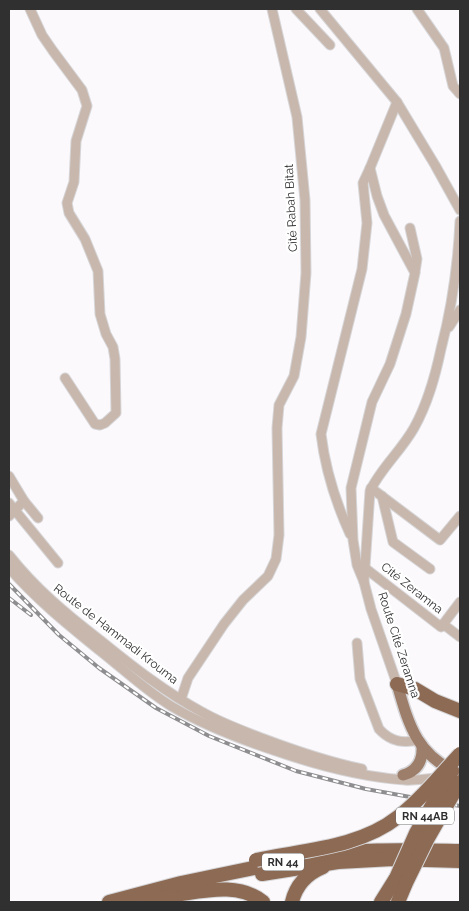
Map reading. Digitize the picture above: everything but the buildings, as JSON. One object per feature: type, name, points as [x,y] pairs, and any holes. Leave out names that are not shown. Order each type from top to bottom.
[{"type":"highway","points":[[397,684],[407,686],[435,701],[458,709]]},
{"type":"highway","name":"RN 44","points":[[147,902],[216,871],[256,860],[344,842],[384,827],[411,807],[460,754]]},
{"type":"highway","name":"RN 44AB","points":[[398,902],[401,880],[416,833],[460,758]]},
{"type":"highway","name":"RN 44AB","points":[[386,902],[428,838],[460,780]]},
{"type":"highway","points":[[397,849],[460,845]]},
{"type":"highway","name":"RN 44","points":[[178,889],[313,856],[397,849],[460,851]]},
{"type":"highway","name":"RN 44","points":[[109,902],[338,862],[393,859],[456,861]]},
{"type":"highway","points":[[292,902],[298,888],[308,874],[338,862]]},
{"type":"highway","points":[[381,902],[401,880]]},
{"type":"highway","points":[[178,889],[226,889],[242,892],[263,902]]},
{"type":"main road","name":"Route Cité Zeramna","points":[[397,684],[420,743],[437,762],[460,774]]},
{"type":"main road","points":[[403,775],[417,767],[422,757],[420,743]]},
{"type":"street","points":[[30,9],[42,35],[78,82],[86,97],[87,106],[76,141],[74,182],[67,203],[69,213],[85,239],[98,271],[100,314],[106,334],[113,347],[115,360],[117,409],[113,417],[100,425],[95,424],[65,378]]},
{"type":"street","name":"Cité Rabah Bitat","points":[[181,699],[188,678],[224,624],[243,600],[268,576],[276,559],[279,536],[279,405],[294,376],[301,337],[306,273],[305,200],[297,117],[272,9]]},
{"type":"street","points":[[296,9],[330,45]]},
{"type":"street","points":[[320,9],[397,102],[460,210]]},
{"type":"street","points":[[417,9],[444,48],[453,86],[460,94]]},
{"type":"street","points":[[353,540],[341,513],[323,451],[321,434],[362,269],[367,223],[363,183],[397,102]]},
{"type":"street","points":[[370,168],[384,215],[415,272]]},
{"type":"street","name":"Route Cité Zeramna","points":[[397,684],[371,609],[364,582],[371,488],[413,430],[433,385],[456,282],[460,221]]},
{"type":"street","points":[[364,582],[357,566],[353,540],[351,488],[372,402],[390,364],[406,314],[417,259],[410,228]]},
{"type":"street","points":[[446,332],[460,310]]},
{"type":"street","points":[[9,476],[24,501],[38,518]]},
{"type":"street","points":[[371,488],[440,540],[460,516]]},
{"type":"street","name":"Cité Zeramna","points":[[382,496],[393,542],[430,569]]},
{"type":"street","points":[[24,501],[11,510],[58,563]]},
{"type":"street","name":"Route de Hammadi Krouma","points":[[9,555],[29,580],[46,597],[144,675],[219,721],[298,751],[351,767],[421,778]]},
{"type":"street","name":"Route de Hammadi Krouma","points":[[9,568],[40,602],[83,637],[153,693],[199,721],[249,742],[328,767],[382,778],[407,780],[421,778]]},
{"type":"street","name":"Cité Zeramna","points":[[365,568],[441,627],[460,602]]},
{"type":"street","name":"Cité Zeramna","points":[[443,624],[460,637]]},
{"type":"street","points":[[357,643],[360,679],[379,729],[385,736],[399,742],[420,743]]},
{"type":"street","points":[[421,778],[460,780]]},
{"type":"railway","points":[[9,584],[59,635],[99,668],[156,708],[209,736],[296,771],[366,789],[460,806]]},
{"type":"railway","points":[[9,598],[31,615]]}]
